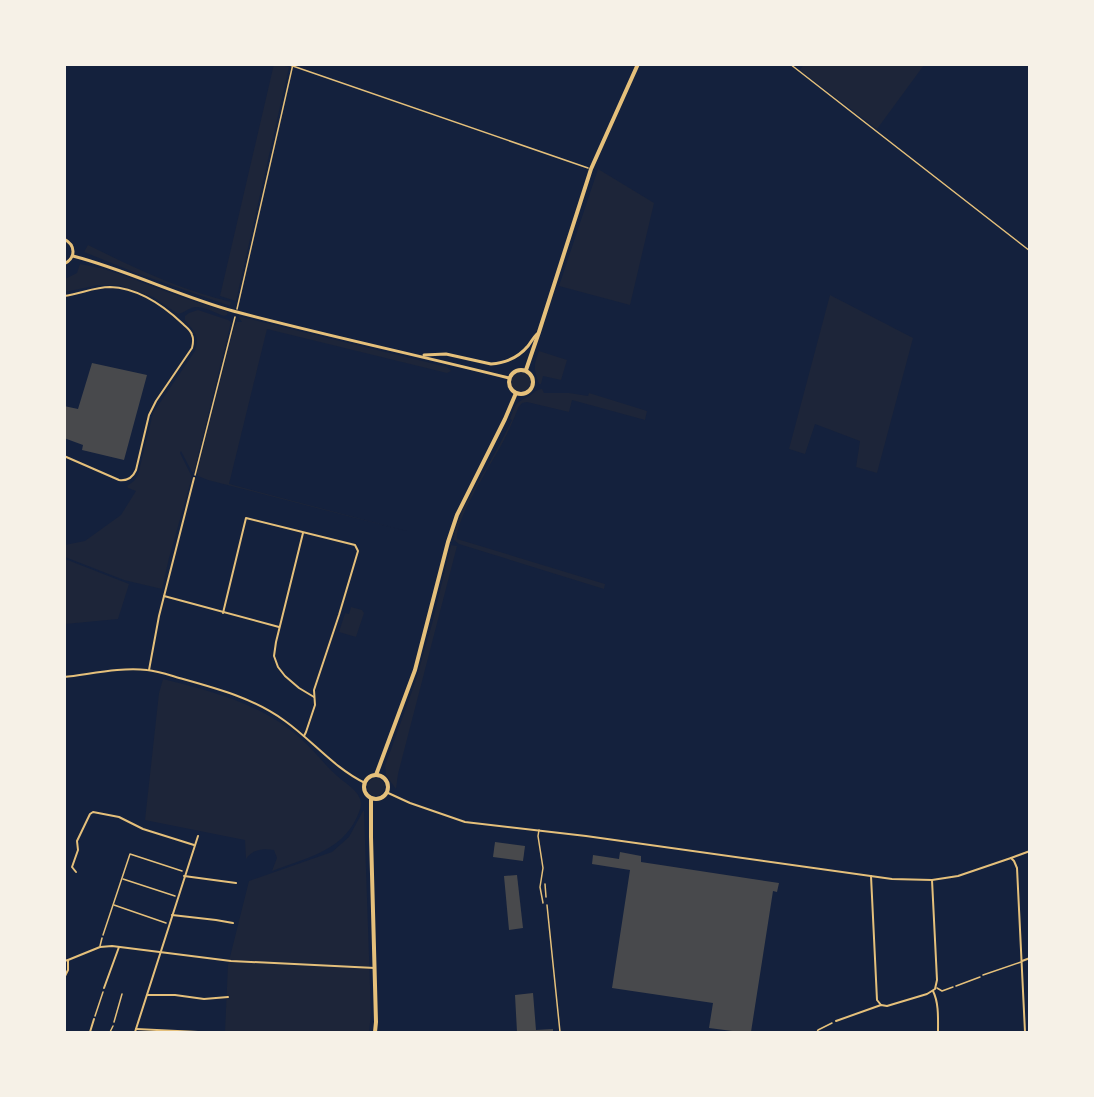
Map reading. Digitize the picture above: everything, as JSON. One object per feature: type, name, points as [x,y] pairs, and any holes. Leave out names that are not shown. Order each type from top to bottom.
[{"type":"main road","points":[[526,370],[591,170],[638,64]]},
{"type":"main road","points":[[516,370],[526,370],[532,375],[532,387],[526,393],[516,393],[508,382],[510,375],[516,370]]},
{"type":"main road","points":[[376,775],[415,670],[457,515],[516,393]]},
{"type":"main road","points":[[371,798],[379,798],[386,792],[385,779],[381,776],[369,777],[364,783],[366,793],[371,798],[375,1032]]},
{"type":"street","points":[[64,239],[73,247],[73,256],[69,262],[64,264]]},
{"type":"street","points":[[73,256],[237,312],[509,378]]},
{"type":"street","points":[[64,296],[109,287],[137,293],[168,311],[190,331],[193,339],[192,348],[149,415],[136,470],[132,477],[119,480],[64,456]]},
{"type":"street","points":[[420,356],[446,354],[491,364],[499,363],[519,355],[539,332]]},
{"type":"street","points":[[149,670],[164,596],[194,478]]},
{"type":"street","points":[[223,612],[246,518],[355,545],[357,548],[343,603],[314,690],[315,705],[304,736]]},
{"type":"street","points":[[303,532],[274,656],[278,668],[299,688],[314,697]]},
{"type":"street","points":[[164,596],[279,627]]},
{"type":"street","points":[[64,677],[120,670],[149,670],[242,697],[277,716],[304,736],[340,769],[364,783]]},
{"type":"street","points":[[386,792],[465,822],[772,861],[892,879],[932,880],[958,876],[1029,851]]},
{"type":"street","points":[[76,872],[72,867],[78,850],[77,841],[90,813],[93,812],[119,817],[143,829],[194,846]]},
{"type":"street","points":[[198,836],[135,1031],[198,1032]]},
{"type":"street","points":[[1011,858],[1017,868],[1024,1032]]},
{"type":"street","points":[[185,875],[236,883]]},
{"type":"street","points":[[871,876],[877,999],[881,1005]]},
{"type":"street","points":[[836,1021],[881,1005],[887,1006],[927,994],[936,988],[936,935],[932,880]]},
{"type":"street","points":[[172,915],[233,923]]},
{"type":"street","points":[[64,978],[68,969],[67,960],[100,947],[119,947],[231,961],[375,968]]},
{"type":"street","points":[[104,988],[119,947]]},
{"type":"street","points":[[1022,962],[1029,958]]},
{"type":"street","points":[[933,991],[936,995],[938,1011],[938,1032]]},
{"type":"street","points":[[147,995],[175,995],[204,999],[228,997]]},
{"type":"street","points":[[90,1032],[94,1019]]},
{"type":"lane","points":[[539,830],[543,868],[540,887],[543,903]]},
{"type":"lane","points":[[100,947],[102,938]]},
{"type":"lane","points":[[983,975],[1022,962]]},
{"type":"lane","points":[[936,988],[942,991],[953,987]]},
{"type":"lane","points":[[110,1032],[113,1026]]},
{"type":"path","points":[[287,64],[591,170]]},
{"type":"path","points":[[790,64],[1029,251]]},
{"type":"path","points":[[194,478],[237,312],[293,65]]},
{"type":"path","points":[[102,938],[130,854],[185,875]]},
{"type":"path","points":[[122,879],[177,897]]},
{"type":"path","points":[[544,880],[561,1032]]},
{"type":"path","points":[[113,905],[169,924]]},
{"type":"path","points":[[953,987],[983,975]]},
{"type":"path","points":[[94,1019],[104,988]]},
{"type":"path","points":[[113,1026],[122,994]]},
{"type":"path","points":[[817,1032],[836,1021]]},
{"type":"shaded area","points":[[274,64],[289,67],[236,301],[220,296]]},
{"type":"shaded area","points":[[804,64],[924,65],[877,129],[800,70]]},
{"type":"shaded area","points":[[598,169],[654,203],[630,305],[559,286]]},
{"type":"shaded area","points":[[88,245],[158,278],[231,302],[230,306],[84,252]]},
{"type":"shaded area","points":[[80,264],[123,275],[228,312],[227,315],[199,307],[178,314],[153,297],[119,285],[98,285],[65,292],[65,279],[77,273]]},
{"type":"shaded area","points":[[830,295],[913,338],[877,473],[856,467],[860,441],[815,424],[805,454],[789,449]]},
{"type":"shaded area","points":[[198,310],[231,322],[194,472],[181,451],[180,453],[192,477],[162,589],[124,580],[65,557],[65,545],[85,541],[121,515],[136,491],[127,486],[138,475],[153,413],[195,351],[196,337],[185,320],[185,316]]},
{"type":"shaded area","points":[[238,316],[447,367],[451,371],[447,373],[267,329],[229,484],[410,532],[198,476],[197,472],[234,327],[237,322],[242,322]]},
{"type":"shaded area","points":[[539,351],[567,360],[561,380],[543,376],[539,384],[535,368]]},
{"type":"shaded area","points":[[521,372],[528,375],[531,382],[528,389],[521,392],[514,389],[511,382],[514,375]]},
{"type":"shaded area","points":[[542,389],[544,393],[588,396],[589,393],[647,411],[645,420],[572,400],[569,412],[527,402],[522,403],[466,508],[457,539],[605,584],[604,589],[459,544],[454,540],[461,513],[509,426],[515,407]]},
{"type":"shaded area","points":[[451,545],[457,546],[396,789],[386,775],[385,766],[415,683]]},
{"type":"shaded area","points":[[65,559],[129,584],[118,619],[65,624]]},
{"type":"shaded area","points":[[351,607],[362,610],[364,613],[356,637],[339,632],[345,613],[349,614]]},
{"type":"shaded area","points":[[163,679],[236,700],[269,716],[300,738],[358,795],[361,807],[350,829],[332,846],[321,852],[272,871],[277,858],[274,850],[258,850],[246,859],[245,840],[145,820],[159,693]]},
{"type":"shaded area","points":[[376,778],[382,781],[385,787],[382,793],[376,796],[370,793],[367,787],[370,781]]},
{"type":"shaded area","points":[[363,811],[371,1014],[369,1032],[225,1032],[228,965],[249,881],[332,852],[349,837]]},
{"type":"building","points":[[92,363],[147,375],[124,460],[82,450],[83,445],[64,438],[64,406],[78,409]]},
{"type":"building","points":[[495,842],[525,846],[523,861],[493,857]]},
{"type":"building","points":[[620,852],[641,856],[641,862],[779,883],[777,892],[773,891],[751,1032],[709,1028],[713,1003],[612,988],[630,870],[592,864],[593,855],[619,859]]},
{"type":"building","points":[[517,875],[523,928],[509,930],[504,876]]},
{"type":"building","points":[[533,993],[536,1030],[553,1029],[553,1032],[517,1032],[515,995]]}]
